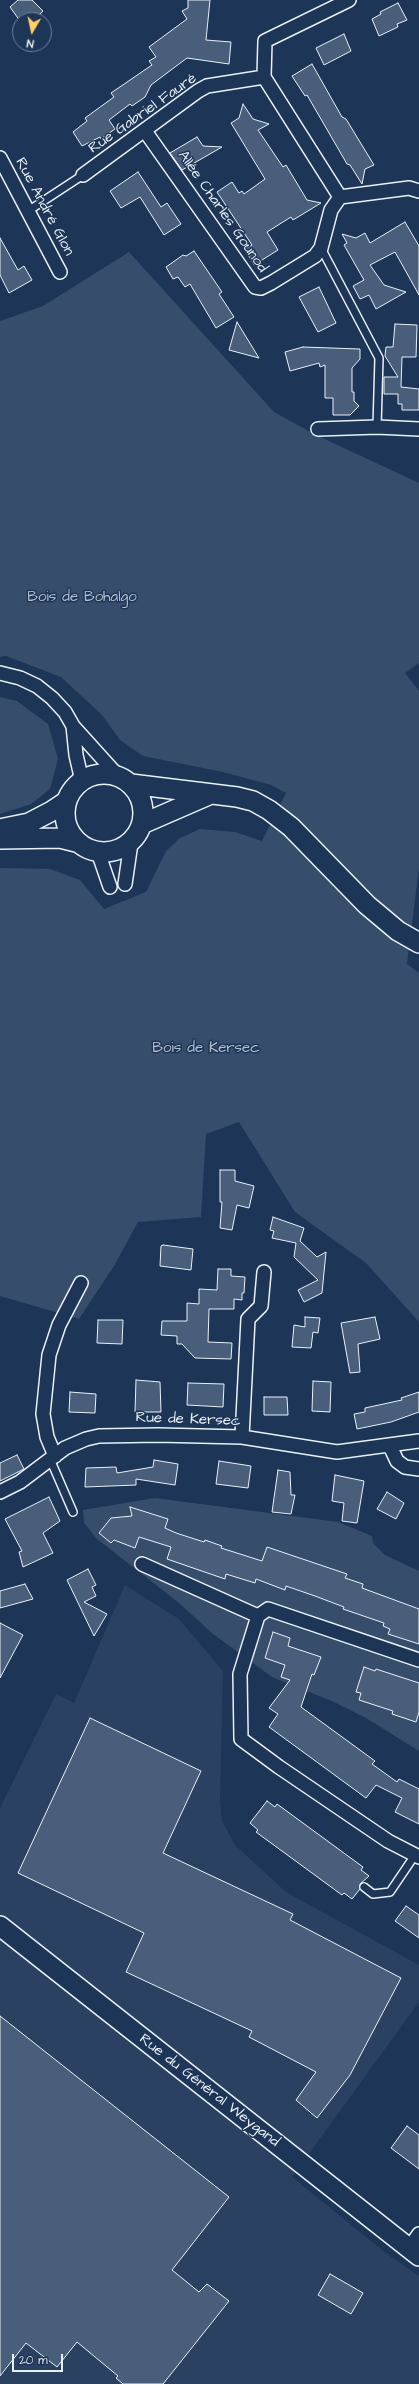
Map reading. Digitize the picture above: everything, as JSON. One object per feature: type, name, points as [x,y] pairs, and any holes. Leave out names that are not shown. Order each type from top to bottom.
[{"type":"street","points":[[340,197],[264,77],[265,41],[348,0]]},
{"type":"street","name":"Rue Gabriel Fauré","points":[[83,175],[208,86],[264,77]]},
{"type":"street","name":"Allée Charles Gounod","points":[[145,131],[256,287],[261,288],[272,283],[316,256],[321,248]]},
{"type":"street","name":"Rue André Glon","points":[[1,164],[28,210],[60,272]]},
{"type":"street","points":[[321,248],[331,210],[340,197],[409,188],[419,191]]},
{"type":"street","points":[[318,429],[377,427],[419,429]]},
{"type":"street","points":[[0,673],[20,678],[37,686],[65,712],[73,726],[125,780],[142,802],[142,824],[131,842],[125,884]]},
{"type":"street","points":[[73,726],[76,755],[82,781]]},
{"type":"street","points":[[0,829],[29,823],[52,811],[66,800],[72,790],[82,781],[94,775],[106,774],[125,780],[237,797],[253,801],[269,810],[291,827],[367,905],[417,939]]},
{"type":"street","points":[[142,824],[211,794]]},
{"type":"street","points":[[66,800],[66,823],[76,842]]},
{"type":"street","points":[[0,839],[60,838],[76,842],[83,847],[98,852],[122,848],[131,842]]},
{"type":"street","points":[[98,852],[110,887]]},
{"type":"street","points":[[242,1437],[248,1319],[261,1306],[264,1272]]},
{"type":"street","points":[[53,1458],[43,1414],[48,1362],[58,1329],[81,1283]]},
{"type":"street","name":"Rue de Kersec","points":[[0,1492],[20,1482],[76,1443],[98,1436],[158,1435],[242,1437],[337,1452],[419,1441]]},
{"type":"street","points":[[390,1446],[397,1461],[405,1467],[419,1470]]},
{"type":"street","points":[[142,1564],[263,1612],[419,1660]]},
{"type":"street","points":[[263,1612],[240,1674],[242,1739],[279,1767],[388,1841],[417,1856]]},
{"type":"street","name":"Rue du Général Weygand","points":[[0,1926],[416,2246]]},
{"type":"lane","points":[[28,210],[83,175]]},
{"type":"lane","points":[[321,248],[379,358],[377,427]]},
{"type":"lane","points":[[53,1458],[73,1512]]},
{"type":"lane","points":[[364,1887],[373,1894],[390,1892],[417,1856]]},
{"type":"shaded area","points":[[125,1585],[179,1619],[223,1671],[220,1801],[222,1821],[235,1845],[286,1892],[419,1965],[419,2002],[292,2177],[387,2254],[419,2276],[419,2384],[0,2384],[0,1808],[56,1694],[74,1703]]},
{"type":"green space","points":[[129,252],[274,412],[316,435],[419,483],[419,663],[405,673],[419,691],[419,868],[407,964],[419,973],[419,1322],[366,1263],[295,1212],[239,1122],[206,1134],[201,1217],[138,1222],[114,1266],[79,1319],[0,1296],[0,868],[50,869],[80,880],[104,909],[146,892],[166,851],[180,838],[200,829],[235,832],[262,841],[286,793],[271,785],[223,772],[143,756],[120,740],[102,715],[61,677],[6,656],[0,657],[0,321],[43,306]]},
{"type":"green space","points":[[0,697],[17,701],[48,724],[58,759],[50,789],[31,804],[0,814]]},
{"type":"green space","points":[[155,1498],[338,1522],[372,1536],[373,1543],[385,1555],[419,1571],[419,1751],[366,1718],[334,1702],[272,1677],[213,1634],[179,1603],[97,1539],[84,1523],[83,1510]]},
{"type":"building","points":[[18,0],[32,0],[43,11],[14,12],[10,7]]},
{"type":"building","points":[[188,0],[210,0],[206,40],[231,42],[229,64],[187,58],[151,85],[145,97],[132,106],[130,104],[109,120],[115,129],[101,139],[100,137],[82,146],[73,132],[87,121],[85,118],[114,97],[111,93],[152,65],[149,61],[156,57],[149,47],[187,19],[182,11],[188,8]]},
{"type":"building","points":[[398,3],[407,20],[397,24],[398,27],[379,36],[372,19],[381,14],[380,12]]},
{"type":"building","points":[[344,34],[351,51],[324,65],[316,48]]},
{"type":"building","points":[[312,64],[342,117],[346,119],[374,165],[365,169],[362,184],[350,165],[347,164],[307,95],[305,96],[292,76]]},
{"type":"building","points":[[243,104],[253,119],[269,124],[258,130],[283,167],[286,165],[307,200],[321,203],[293,220],[291,217],[267,232],[278,250],[254,265],[245,249],[252,245],[217,192],[232,182],[239,193],[242,191],[244,194],[265,179],[231,123],[239,118]]},
{"type":"building","points":[[197,137],[203,146],[222,147],[182,170],[170,153]]},
{"type":"building","points":[[138,172],[161,207],[167,203],[181,224],[164,235],[140,197],[121,208],[110,191]]},
{"type":"building","points":[[405,222],[419,246],[419,295],[395,252],[370,265],[384,285],[406,292],[376,309],[369,295],[360,299],[353,286],[364,280],[344,245],[347,243],[342,234],[356,238],[365,233],[370,243]]},
{"type":"building","points":[[0,238],[18,270],[24,266],[32,280],[9,293],[0,275]]},
{"type":"building","points":[[194,251],[222,292],[219,294],[234,317],[216,328],[190,284],[185,287],[178,277],[173,279],[166,267],[183,255],[186,256]]},
{"type":"building","points":[[319,287],[336,323],[318,332],[299,297]]},
{"type":"building","points":[[237,322],[259,358],[229,350]]},
{"type":"building","points":[[395,324],[417,325],[416,357],[402,357],[401,387],[419,389],[419,410],[402,410],[402,404],[398,404],[398,394],[384,394],[384,377],[398,377],[385,356],[386,347],[393,347]]},
{"type":"building","points":[[303,347],[360,349],[360,359],[352,368],[352,392],[354,392],[354,401],[359,406],[350,415],[333,415],[333,398],[325,398],[325,365],[320,367],[319,363],[290,371],[285,352]]},
{"type":"building","points":[[220,1170],[235,1170],[235,1181],[254,1186],[249,1208],[237,1205],[232,1230],[220,1228],[222,1202],[220,1202]]},
{"type":"building","points":[[273,1217],[304,1228],[300,1241],[317,1257],[326,1252],[322,1293],[304,1302],[298,1290],[318,1280],[294,1257],[296,1243],[272,1238],[274,1231],[270,1230]]},
{"type":"building","points":[[161,1246],[193,1249],[191,1270],[160,1266]]},
{"type":"building","points":[[218,1269],[231,1269],[231,1276],[245,1277],[242,1300],[234,1299],[234,1309],[209,1309],[208,1342],[232,1343],[231,1359],[195,1358],[182,1344],[177,1344],[177,1336],[161,1335],[162,1321],[187,1321],[187,1303],[199,1304],[199,1289],[217,1290]]},
{"type":"building","points":[[305,1317],[320,1318],[318,1333],[313,1332],[311,1348],[292,1347],[294,1325],[305,1327]]},
{"type":"building","points":[[375,1317],[380,1339],[358,1344],[360,1372],[350,1373],[341,1323]]},
{"type":"building","points":[[98,1320],[123,1320],[122,1344],[97,1343]]},
{"type":"building","points":[[136,1380],[160,1382],[161,1412],[135,1412]]},
{"type":"building","points":[[313,1381],[331,1382],[330,1412],[312,1411]]},
{"type":"building","points":[[188,1383],[224,1384],[223,1407],[187,1405]]},
{"type":"building","points":[[70,1392],[96,1394],[95,1413],[69,1412]]},
{"type":"building","points":[[419,1392],[419,1412],[391,1422],[357,1429],[354,1414],[365,1412],[365,1408],[402,1400],[401,1398]]},
{"type":"building","points":[[264,1397],[287,1397],[288,1415],[264,1415]]},
{"type":"building","points":[[17,1455],[24,1469],[0,1481],[0,1463]]},
{"type":"building","points":[[154,1460],[178,1464],[175,1485],[136,1479],[136,1485],[85,1487],[86,1468],[116,1467],[117,1473],[153,1467]]},
{"type":"building","points":[[219,1461],[251,1466],[248,1488],[216,1484]]},
{"type":"building","points":[[278,1470],[290,1472],[291,1495],[295,1495],[291,1514],[272,1512]]},
{"type":"building","points":[[335,1475],[364,1481],[357,1523],[342,1521],[344,1503],[332,1501]]},
{"type":"building","points":[[387,1492],[404,1503],[396,1519],[377,1509]]},
{"type":"building","points":[[49,1497],[60,1521],[43,1533],[53,1553],[23,1567],[19,1552],[22,1551],[5,1519]]},
{"type":"building","points":[[130,1507],[168,1519],[165,1528],[176,1533],[204,1542],[205,1540],[222,1546],[221,1548],[262,1561],[267,1547],[347,1574],[345,1578],[363,1584],[362,1588],[419,1609],[419,1644],[388,1634],[390,1629],[383,1626],[384,1623],[343,1609],[344,1607],[286,1586],[285,1590],[256,1579],[255,1583],[226,1574],[225,1579],[167,1559],[171,1547],[139,1537],[135,1548],[114,1540],[111,1543],[99,1533],[111,1518],[132,1516]]},
{"type":"building","points":[[88,1569],[96,1585],[92,1587],[96,1596],[84,1602],[107,1614],[94,1636],[67,1580]]},
{"type":"building","points":[[25,1584],[33,1599],[0,1608],[0,1591]]},
{"type":"building","points":[[0,1623],[23,1635],[0,1678]]},
{"type":"building","points":[[273,1632],[290,1638],[288,1646],[321,1657],[314,1675],[312,1674],[301,1707],[375,1761],[372,1764],[397,1782],[399,1779],[419,1789],[419,1824],[395,1812],[402,1798],[376,1785],[366,1798],[269,1727],[278,1714],[269,1708],[290,1680],[281,1677],[285,1665],[265,1658]]},
{"type":"building","points":[[364,1667],[375,1671],[376,1669],[419,1683],[419,1712],[416,1722],[392,1714],[393,1711],[359,1700],[361,1693],[356,1692]]},
{"type":"building","points":[[90,1718],[201,1771],[163,1853],[293,1914],[290,1920],[401,1978],[350,2075],[317,2118],[296,2100],[316,2072],[249,2037],[252,2031],[126,1972],[144,1933],[18,1873]]},
{"type":"building","points":[[267,1801],[275,1807],[277,1804],[363,1867],[361,1870],[369,1876],[360,1884],[360,1889],[352,1899],[344,1893],[342,1895],[256,1832],[258,1830],[250,1823]]},
{"type":"building","points":[[406,1906],[419,1915],[419,1938],[395,1921]]},
{"type":"building","points":[[0,2016],[229,2197],[172,2270],[199,2292],[207,2284],[229,2301],[163,2384],[123,2384],[116,2378],[118,2376],[77,2342],[57,2367],[26,2343],[0,2376]]},
{"type":"building","points":[[407,2126],[419,2135],[419,2169],[391,2148]]},
{"type":"building","points":[[330,2274],[363,2293],[351,2314],[318,2295]]},
{"type":"park label","name":"Bois de Bohalgo","points":[[82,598]]},
{"type":"park label","name":"Bois de Kersec","points":[[206,1049]]}]
